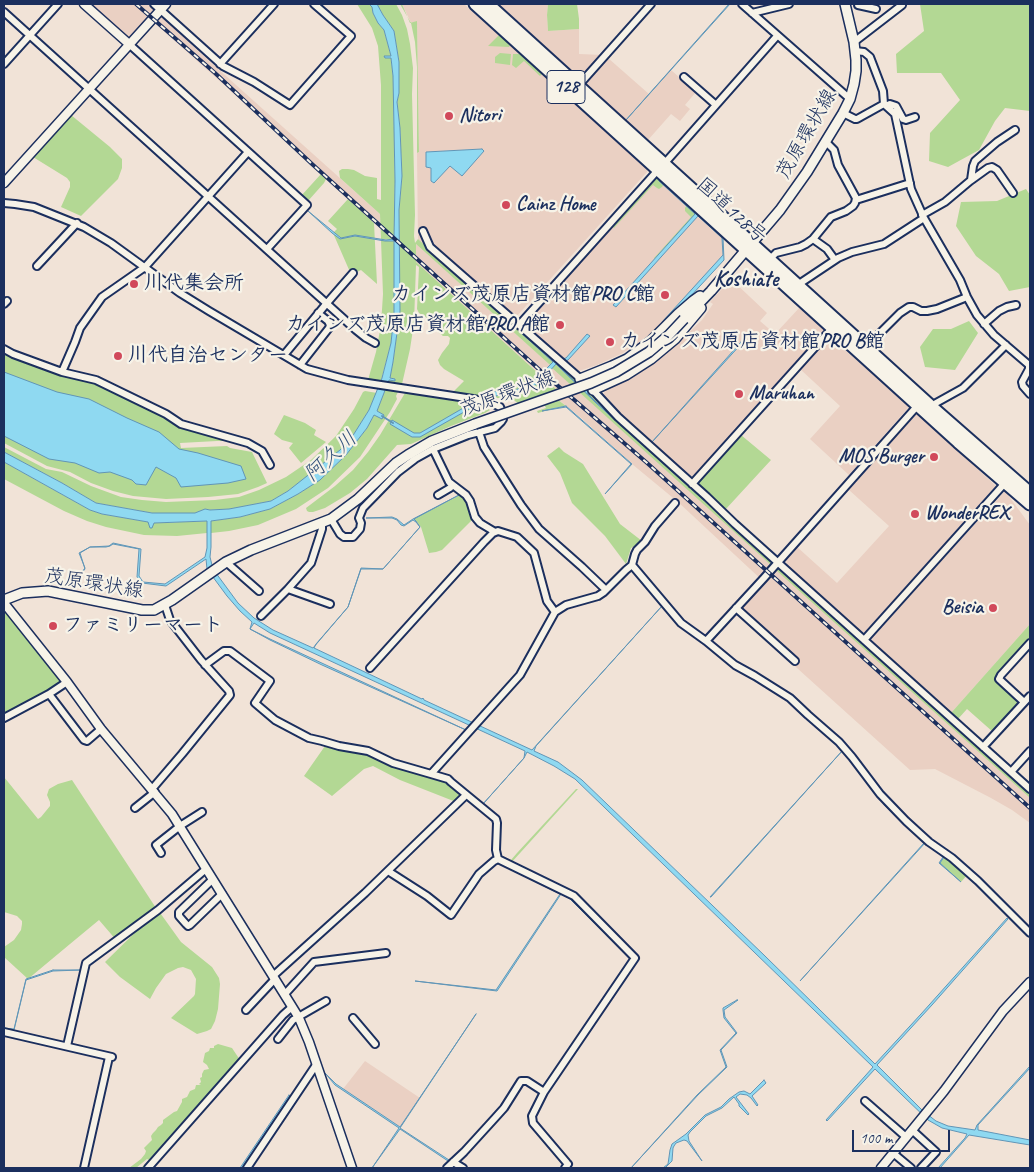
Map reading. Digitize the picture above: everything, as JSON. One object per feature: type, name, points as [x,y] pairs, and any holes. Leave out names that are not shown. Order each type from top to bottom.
[{"type":"highway","name":"国道128号","points":[[475,4],[661,167],[925,406],[1030,493]]},
{"type":"highway","name":"国道128号","points":[[488,4],[578,86],[661,167]]},
{"type":"highway","name":"国道128号","points":[[749,246],[770,259],[836,325],[866,347],[1005,483],[1030,504]]},
{"type":"main road","name":"茂原環状線","points":[[4,601],[22,593],[48,591],[142,610],[154,610],[165,605],[226,562],[331,518],[358,498],[396,463],[432,441],[477,428],[590,383],[616,372],[649,352],[669,335],[711,290],[790,198],[843,113],[850,99],[856,71],[854,46],[845,4]]},
{"type":"main road","points":[[580,379],[627,358],[651,341],[693,301],[711,290]]},
{"type":"main road","points":[[593,390],[626,375],[663,350],[688,325],[711,290]]},
{"type":"street","points":[[4,64],[58,4]]},
{"type":"street","points":[[84,4],[307,205],[267,249]]},
{"type":"street","points":[[220,64],[274,4]]},
{"type":"street","points":[[4,183],[129,44],[160,6],[220,64],[254,82],[290,105],[351,36],[314,4]]},
{"type":"street","points":[[578,86],[650,4]]},
{"type":"street","points":[[742,4],[850,99]]},
{"type":"street","points":[[752,13],[789,4]]},
{"type":"street","points":[[858,4],[876,9]]},
{"type":"street","points":[[902,5],[854,46],[870,57],[883,91],[885,105],[895,114],[910,183],[923,216],[960,280],[977,315],[994,335],[1029,365],[1022,382],[1030,394]]},
{"type":"street","points":[[4,12],[356,330],[375,343]]},
{"type":"street","points":[[519,325],[778,36]]},
{"type":"street","points":[[684,78],[716,105]]},
{"type":"street","points":[[843,113],[857,119],[890,104],[896,106],[904,119],[915,117]]},
{"type":"street","points":[[971,180],[975,161],[997,142],[1016,130]]},
{"type":"street","points":[[770,259],[776,253],[800,247],[812,239],[831,217],[846,211],[853,206],[856,200],[838,165],[834,150],[826,142]]},
{"type":"street","points":[[62,372],[80,328],[94,306],[102,297],[145,267],[248,152]]},
{"type":"street","points":[[799,286],[835,260],[852,252],[884,244],[945,202],[988,168],[992,167],[997,170],[1013,193]]},
{"type":"street","points":[[856,200],[910,183]]},
{"type":"street","points":[[4,203],[34,207],[94,232],[180,293],[300,365],[315,372],[348,380],[473,399],[496,405],[502,411],[503,419],[495,428],[477,428],[468,435],[432,449],[406,465],[366,503],[360,513],[360,530],[353,537],[344,537],[340,534],[331,518]]},
{"type":"street","points":[[37,266],[76,223]]},
{"type":"street","points":[[423,231],[430,246],[593,390],[618,417],[735,524],[1030,789]]},
{"type":"street","points":[[812,239],[827,248],[835,260]]},
{"type":"street","points":[[284,355],[353,273]]},
{"type":"street","points":[[866,347],[900,313],[909,307],[927,311],[967,297]]},
{"type":"street","points":[[984,324],[999,311],[1007,307],[1016,306]]},
{"type":"street","points":[[300,365],[329,328],[328,321],[318,313]]},
{"type":"street","points":[[692,484],[836,325]]},
{"type":"street","points":[[706,640],[925,406],[963,388],[1006,344]]},
{"type":"street","points":[[4,349],[12,354],[62,372],[96,380],[166,414],[181,424],[248,443],[262,451],[270,465]]},
{"type":"street","points":[[477,428],[484,447],[521,505],[539,529],[606,590]]},
{"type":"street","points":[[432,449],[449,482],[466,495],[475,517],[480,523],[495,532],[498,531],[518,537],[534,553],[547,601],[555,612]]},
{"type":"street","points":[[864,640],[1005,483]]},
{"type":"street","points":[[438,495],[452,485]]},
{"type":"street","points":[[431,774],[520,675],[555,612],[566,605],[598,596],[606,590],[632,565],[637,550],[674,503]]},
{"type":"street","points":[[261,616],[311,563],[322,529],[322,523]]},
{"type":"street","points":[[370,668],[495,532]]},
{"type":"street","points":[[226,562],[259,591]]},
{"type":"street","points":[[632,565],[680,624],[706,640],[735,666],[762,680],[794,701],[844,746],[882,797],[919,834],[952,858],[986,887],[1030,934]]},
{"type":"street","points":[[288,588],[330,604]]},
{"type":"street","points":[[4,601],[101,729],[180,826],[292,1006],[309,1042],[352,1168]]},
{"type":"street","points":[[135,808],[153,791],[230,695],[229,691],[205,665],[170,620],[165,605]]},
{"type":"street","points":[[736,608],[795,661]]},
{"type":"street","points":[[1024,702],[999,679],[1030,643]]},
{"type":"street","points":[[205,665],[224,651],[230,651],[270,681],[255,703],[274,720],[309,738],[372,752],[392,763],[448,780],[494,817],[496,821],[496,850],[498,859]]},
{"type":"street","points":[[4,718],[67,682]]},
{"type":"street","points":[[49,694],[84,740],[87,741],[101,729]]},
{"type":"street","points":[[984,747],[1030,696]]},
{"type":"street","points":[[1011,772],[1030,750]]},
{"type":"street","points":[[246,1010],[274,978],[466,795]]},
{"type":"street","points":[[161,853],[156,846],[180,826],[202,812]]},
{"type":"street","points":[[388,871],[427,896],[451,915],[479,874],[498,859]]},
{"type":"street","points":[[498,859],[574,896],[635,958],[544,1092],[533,1112],[533,1124],[567,1162],[568,1164],[565,1168]]},
{"type":"street","points":[[67,1046],[86,962],[158,910],[206,869]]},
{"type":"street","points":[[212,880],[179,912],[179,916],[188,926],[190,925],[222,894]]},
{"type":"street","points":[[285,995],[314,962],[386,954]]},
{"type":"street","points":[[881,1168],[928,1111],[1003,1011],[1030,982]]},
{"type":"street","points":[[278,1039],[294,1020],[326,1001]]},
{"type":"street","points":[[148,1168],[292,1006]]},
{"type":"street","points":[[354,1018],[375,1044]]},
{"type":"street","points":[[4,1032],[111,1057],[84,1168]]},
{"type":"street","points":[[247,1168],[316,1065]]},
{"type":"street","points":[[447,1168],[496,1118],[521,1081],[527,1081],[544,1092]]},
{"type":"street","points":[[865,1100],[906,1137]]},
{"type":"street","points":[[912,1130],[936,1152],[921,1168]]},
{"type":"street","points":[[893,1153],[911,1168]]},
{"type":"street","points":[[453,1162],[463,1168]]},
{"type":"shaded area","points":[[90,4],[151,4],[197,50],[380,214],[381,229],[259,116],[149,18],[131,37],[128,37]]},
{"type":"shaded area","points":[[402,4],[464,4],[647,169],[647,172],[516,317],[438,249],[433,254],[418,239],[417,22],[411,23]],"holes":[[[482,149],[484,151],[431,173],[426,152]]]},
{"type":"shaded area","points":[[498,4],[548,4],[548,31],[579,29],[579,54],[603,55],[582,80]]},
{"type":"shaded area","points":[[608,58],[649,94],[671,70],[696,92],[685,105],[690,109],[680,121],[671,114],[648,140],[585,83]]},
{"type":"shaded area","points":[[657,178],[723,238],[724,260],[664,325],[662,322],[649,335],[623,353],[579,371],[528,327],[527,322]]},
{"type":"shaded area","points":[[416,244],[1030,798],[1030,823],[991,798],[935,769],[910,770],[736,613],[764,582],[678,502],[550,393],[557,390],[416,262]]},
{"type":"shaded area","points":[[731,279],[767,313],[760,321],[775,334],[800,307],[825,330],[694,476],[689,476],[620,414],[603,395],[605,391],[642,371],[665,355],[702,320],[713,304],[710,302]]},
{"type":"shaded area","points":[[830,337],[909,407],[849,475],[810,439],[840,406],[800,369]]},
{"type":"shaded area","points":[[917,413],[996,486],[865,632],[860,632],[787,567],[786,558],[796,546],[837,583],[889,526],[849,490]]},
{"type":"shaded area","points":[[1005,491],[1030,525],[1030,624],[951,713],[873,643],[872,638]]},
{"type":"shaded area","points":[[365,1061],[420,1098],[400,1127],[343,1089]]},
{"type":"green space","points":[[357,4],[369,4],[372,7],[378,23],[384,30],[391,56],[385,58],[391,58],[393,76],[394,240],[381,239],[380,214],[340,178],[339,171],[348,169],[365,176],[377,178],[377,199],[381,200],[381,85],[378,46],[372,28]]},
{"type":"green space","points":[[377,4],[396,4],[407,29],[410,44],[413,68],[415,243],[418,239],[553,362],[550,365],[416,244],[416,262],[540,375],[513,391],[494,392],[482,397],[453,392],[464,381],[440,365],[438,360],[449,344],[450,338],[443,336],[437,331],[417,309],[419,267],[416,265],[414,323],[402,384],[390,412],[360,457],[328,488],[296,509],[258,525],[211,533],[211,521],[240,517],[270,509],[320,480],[346,455],[367,428],[374,415],[384,416],[377,411],[389,379],[395,380],[390,378],[400,311],[399,210],[402,176],[397,102],[399,93],[399,62],[394,31]]},
{"type":"green space","points":[[548,4],[577,4],[579,29],[548,31]]},
{"type":"green space","points":[[920,4],[1030,4],[1030,111],[1005,108],[995,121],[979,150],[948,167],[929,161],[930,133],[960,100],[941,73],[897,73],[896,54],[924,31]]},
{"type":"green space","points":[[417,21],[419,152],[417,153],[417,67],[411,23]]},
{"type":"green space","points":[[499,35],[510,45],[509,47],[488,46]]},
{"type":"green space","points":[[500,53],[511,54],[510,65],[495,63],[495,57]]},
{"type":"green space","points":[[513,54],[520,54],[542,74],[540,76],[524,61],[516,68],[512,65]]},
{"type":"green space","points":[[71,115],[122,159],[122,168],[118,179],[81,216],[61,207],[70,187],[70,182],[67,178],[33,157]]},
{"type":"green space","points":[[321,174],[326,179],[324,183],[307,201],[301,196]]},
{"type":"green space","points":[[657,178],[664,184],[662,187],[659,189],[653,185],[614,228],[613,227]]},
{"type":"green space","points":[[1026,189],[1030,195],[1030,287],[1009,291],[999,274],[976,256],[956,226],[961,202],[997,201]]},
{"type":"green space","points":[[348,199],[374,223],[377,284],[361,270],[353,274],[350,272],[333,233],[337,229],[328,221]]},
{"type":"green space","points":[[687,205],[696,213],[654,259],[691,217],[685,211]]},
{"type":"green space","points":[[381,240],[394,241],[394,314],[391,343],[381,381],[368,380],[381,325],[383,294]]},
{"type":"green space","points":[[969,321],[978,333],[955,370],[925,367],[920,347],[933,329],[951,329]]},
{"type":"green space","points":[[4,353],[10,357],[63,376],[94,383],[165,418],[179,427],[239,444],[227,441],[180,443],[181,448],[227,446],[252,452],[267,483],[238,494],[166,499],[133,496],[113,491],[91,483],[70,472],[47,466],[4,443]]},
{"type":"green space","points":[[556,364],[569,377],[557,364],[579,383],[571,385],[552,368]]},
{"type":"green space","points":[[543,378],[557,390],[519,404],[511,398],[489,398],[497,395],[520,393],[539,383]]},
{"type":"green space","points":[[587,389],[606,411],[585,391],[595,402],[701,496],[770,561],[773,561],[771,565],[578,391]]},
{"type":"green space","points":[[365,391],[377,393],[352,437],[333,457],[288,491],[271,501],[230,509],[205,509],[196,513],[152,513],[96,503],[4,452],[4,447],[46,469],[62,472],[91,486],[121,497],[166,502],[239,497],[286,477],[311,460],[336,436]]},
{"type":"green space","points":[[405,393],[481,405],[490,410],[411,444],[397,445],[367,479],[350,493],[325,508],[313,512],[307,511],[306,508],[353,470],[368,452]]},
{"type":"green space","points":[[557,399],[566,406],[538,413],[537,411],[546,408],[544,404]]},
{"type":"green space","points":[[284,415],[305,423],[316,430],[314,435],[326,442],[301,463],[289,448],[293,443],[282,440],[274,434]]},
{"type":"green space","points":[[741,435],[771,460],[725,510],[699,486],[699,481]]},
{"type":"green space","points":[[559,447],[583,464],[620,524],[642,541],[631,548],[626,564],[605,536],[572,503],[560,473],[547,456]]},
{"type":"green space","points":[[4,462],[90,510],[102,514],[149,522],[150,528],[154,523],[207,521],[207,533],[177,536],[144,535],[87,521],[4,479]]},
{"type":"green space","points":[[462,494],[466,498],[474,518],[442,550],[429,553],[421,527],[413,519]]},
{"type":"green space","points":[[779,567],[1030,793],[1030,798],[776,570]]},
{"type":"green space","points":[[4,608],[67,682],[4,718]]},
{"type":"green space","points":[[1030,624],[1030,639],[994,679],[1019,703],[993,732],[967,709],[958,719],[953,716],[951,713]]},
{"type":"green space","points":[[325,746],[379,756],[453,786],[462,795],[456,802],[400,780],[373,766],[364,769],[332,796],[304,776]]},
{"type":"green space","points":[[4,777],[38,819],[50,806],[47,795],[49,789],[72,780],[156,908],[117,941],[99,920],[28,979],[4,957],[4,947],[14,940],[21,930],[22,921],[17,916],[4,912]]},
{"type":"green space","points":[[578,789],[511,863],[511,860],[517,853]]},
{"type":"green space","points":[[935,850],[950,859],[968,874],[961,882],[940,863],[944,857]]},
{"type":"green space","points":[[498,862],[571,896],[632,957],[631,960],[569,898],[496,863]]},
{"type":"green space","points":[[158,910],[181,942],[212,967],[219,978],[218,1009],[211,1029],[207,1031],[197,1034],[171,1018],[195,994],[196,979],[191,970],[183,967],[166,974],[150,999],[120,977],[105,962]]},
{"type":"green space","points":[[218,1044],[232,1048],[240,1060],[144,1168],[141,1168],[149,1160],[147,1159],[136,1168],[129,1168],[145,1154],[144,1148],[152,1140],[151,1136],[163,1123],[163,1120],[177,1111],[182,1099],[195,1089],[196,1085],[201,1085],[199,1084],[201,1082],[200,1078],[204,1070],[209,1069],[203,1062],[205,1053]]},
{"type":"green space","points":[[290,1096],[292,1097],[245,1168],[242,1168]]},
{"type":"water","points":[[369,4],[377,4],[394,31],[399,62],[399,93],[397,102],[402,176],[399,210],[400,311],[390,378],[395,379],[395,381],[389,380],[377,411],[384,415],[382,419],[374,415],[367,428],[346,455],[320,480],[270,509],[240,517],[211,521],[210,557],[213,569],[238,603],[254,618],[273,630],[313,648],[315,645],[314,648],[532,750],[662,606],[536,746],[534,751],[558,762],[582,780],[875,1064],[1007,918],[877,1065],[923,1111],[936,1121],[948,1126],[975,1130],[977,1125],[1030,1066],[978,1125],[978,1130],[1030,1140],[1030,1145],[969,1135],[938,1168],[967,1134],[942,1128],[928,1120],[875,1069],[827,1121],[873,1067],[575,779],[527,752],[524,758],[525,751],[270,633],[254,623],[250,629],[252,622],[227,596],[207,569],[206,559],[166,586],[142,583],[137,577],[139,549],[113,544],[110,546],[106,547],[90,547],[109,546],[113,543],[141,549],[139,576],[143,582],[165,584],[205,557],[207,521],[154,523],[152,528],[150,528],[148,522],[90,510],[4,462],[4,452],[96,503],[152,513],[195,513],[205,509],[229,509],[271,501],[288,491],[340,450],[352,437],[369,410],[382,378],[391,343],[394,314],[394,241],[385,241],[355,236],[340,239],[308,211],[341,238],[355,235],[386,240],[394,239],[393,76],[391,58],[385,58],[384,56],[391,56],[384,30],[378,23]]},
{"type":"water","points":[[730,4],[626,120],[649,94]]},
{"type":"water","points":[[482,149],[484,151],[462,176],[450,166],[434,183],[431,181],[431,168],[426,167],[426,152]]},
{"type":"water","points":[[659,180],[723,238],[724,260],[664,325],[662,322],[723,255],[722,238],[698,216],[616,307],[613,305],[695,214]]},
{"type":"water","points":[[495,309],[555,361],[566,358],[587,334],[590,336],[568,360],[557,364],[576,383],[588,391],[587,393],[596,402],[771,561],[595,402],[556,364],[539,383],[518,393],[491,397],[479,406],[471,408],[420,437],[412,437],[390,424],[392,420],[414,433],[420,433],[491,392],[513,391],[520,388],[537,378],[553,362]]},
{"type":"water","points":[[741,342],[742,343],[652,442]]},
{"type":"water","points":[[4,372],[57,392],[89,399],[159,432],[179,449],[241,466],[246,479],[228,483],[181,487],[176,478],[156,467],[146,485],[136,484],[132,480],[110,472],[99,473],[75,463],[49,459],[4,436]]},
{"type":"water","points":[[566,406],[632,464],[605,494],[631,464],[566,407],[542,411]]},
{"type":"water","points":[[459,495],[414,519],[420,527],[413,520],[404,526],[392,518],[366,518],[392,517],[397,519],[404,525],[413,519]]},
{"type":"water","points":[[361,568],[383,569],[361,569],[348,607]]},
{"type":"water","points":[[780,568],[949,720],[779,569]]},
{"type":"water","points":[[250,629],[466,730],[322,665],[270,640]]},
{"type":"water","points":[[843,750],[711,897],[710,897]]},
{"type":"water","points":[[884,805],[925,843],[800,981],[924,843]]},
{"type":"water","points":[[925,843],[944,857],[940,863],[961,882],[939,863],[943,857]]},
{"type":"water","points":[[498,863],[561,894],[497,991],[415,981],[496,990],[560,894]]},
{"type":"water","points":[[53,970],[81,970],[53,971],[26,980],[14,1030],[4,1028],[14,1029],[26,979]]},
{"type":"water","points":[[737,1000],[724,1010],[725,1017],[737,1033],[721,1050],[727,1067],[698,1095],[631,1168],[697,1095],[726,1067],[720,1050],[736,1033],[724,1018],[723,1008]]},
{"type":"water","points":[[476,1014],[400,1128],[449,1160],[400,1129],[372,1168],[399,1128],[335,1085],[325,1073],[336,1084],[400,1127]]},
{"type":"water","points":[[764,1080],[766,1083],[752,1096],[757,1106],[747,1095],[740,1094],[736,1097],[748,1115],[739,1106],[734,1097],[722,1108],[706,1116],[690,1132],[688,1135],[689,1141],[702,1161],[687,1141],[684,1140],[676,1143],[673,1148],[672,1161],[663,1168],[668,1164],[672,1144],[686,1134],[705,1115],[721,1107],[739,1092],[744,1091],[750,1094]]},
{"type":"water","points":[[289,1095],[242,1168],[240,1168]]},
{"type":"waterway","points":[[382,416],[393,423]]},
{"type":"railway","points":[[136,4],[215,73],[312,164],[542,372],[646,462],[1030,808]]},
{"type":"place","name":"Nitori","points":[[449,116]]},
{"type":"place","name":"Cainz Home","points":[[506,205]]},
{"type":"place","name":"川代集会所","points":[[134,284]]},
{"type":"place","name":"カインズ茂原店資材館PRO C館","points":[[665,295]]},
{"type":"place","name":"カインズ茂原店資材館PRO A館","points":[[560,325]]},
{"type":"place","name":"カインズ茂原店資材館PRO B館","points":[[610,342]]},
{"type":"place","name":"川代自治センター","points":[[118,356]]},
{"type":"place","name":"Maruhan","points":[[739,394]]},
{"type":"place","name":"MOS Burger","points":[[934,457]]},
{"type":"place","name":"WonderREX","points":[[915,514]]},
{"type":"place","name":"Beisia","points":[[993,608]]},
{"type":"place","name":"ファミリーマート","points":[[53,626]]},
{"type":"district","name":"Koshiate","points":[[746,280]]},
{"type":"water label","name":"阿久川","points":[[331,457]]}]
